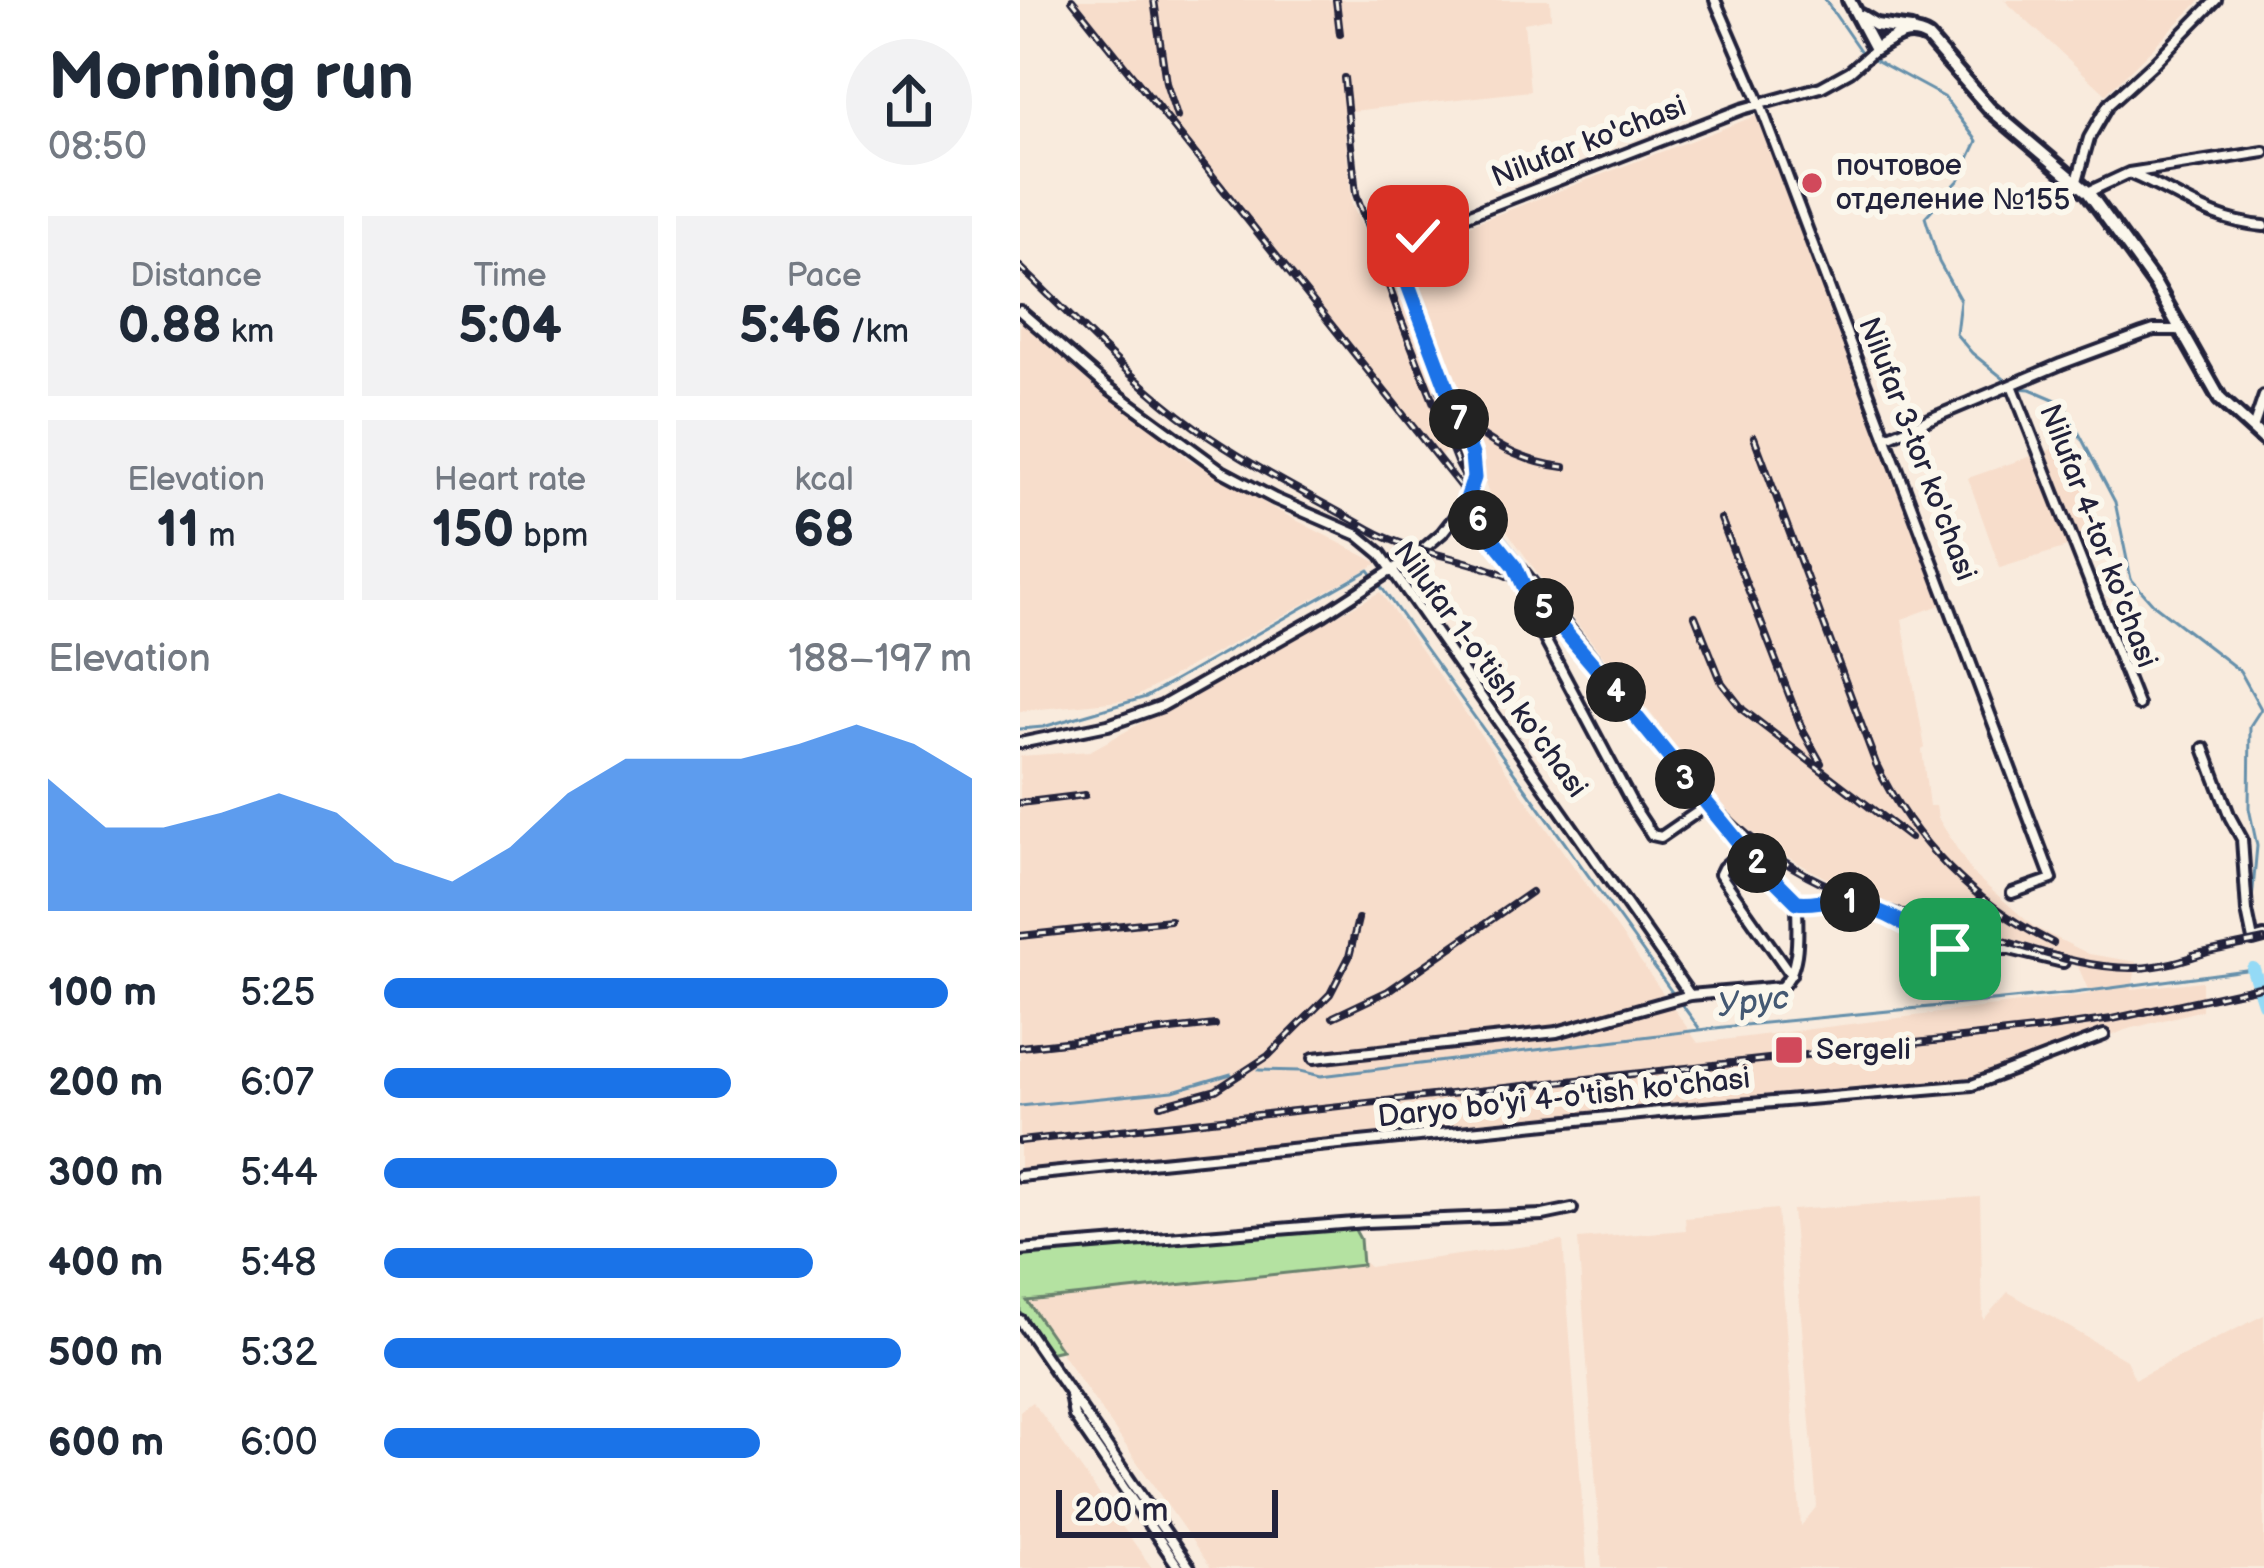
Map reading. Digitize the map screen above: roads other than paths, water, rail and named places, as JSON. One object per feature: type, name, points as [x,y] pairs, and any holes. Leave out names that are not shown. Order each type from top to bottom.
[{"type":"street","name":"Nilufar 3-tor ko'chasi","points":[[1715,0],[1760,104],[2052,879],[2012,892]]},
{"type":"street","points":[[2077,181],[2090,138],[2108,105],[2216,0]]},
{"type":"street","points":[[1851,2],[1872,24],[1923,35],[1989,108],[2088,192],[2155,284],[2220,399],[2264,439]]},
{"type":"street","points":[[1851,2],[1875,49]]},
{"type":"street","name":"Nilufar ko'chasi","points":[[1465,505],[1474,478],[1472,455],[1403,271],[1402,253],[1408,243],[1421,233],[1742,109],[1835,81],[1901,34],[1923,35]]},
{"type":"street","points":[[2088,192],[2129,173],[2264,152]]},
{"type":"street","points":[[2129,173],[2226,220],[2264,226]]},
{"type":"street","name":"Nilufar 1-o'tish ko'chasi","points":[[1020,311],[1106,386],[1222,471],[1358,535],[1381,554],[1690,994]]},
{"type":"street","points":[[1887,437],[2142,334],[2181,330]]},
{"type":"street","name":"Nilufar 4-tor ko'chasi","points":[[2012,385],[2138,705]]},
{"type":"street","points":[[2252,429],[2264,395]]},
{"type":"street","points":[[1020,742],[1108,725],[1162,706],[1323,615],[1392,570],[1435,541],[1465,505],[1515,566],[1526,591],[1706,806],[1797,902],[1845,901],[1894,918],[1950,949],[2010,949],[2063,962]]},
{"type":"street","points":[[1543,606],[1542,634],[1652,835],[1661,837],[1706,806]]},
{"type":"street","points":[[2204,748],[2242,839],[2253,940],[2264,937]]},
{"type":"street","points":[[1744,849],[1720,874],[1791,975]]},
{"type":"street","points":[[1315,1058],[1557,1032],[1690,994],[1774,988],[1787,983],[1791,975],[1798,937],[1797,902]]},
{"type":"street","name":"Daryo bo'yi 4-o'tish ko'chasi","points":[[1020,1176],[1972,1085],[2104,1035]]},
{"type":"street","points":[[1020,1250],[1366,1222],[1543,1215],[1572,1209]]},
{"type":"street","points":[[1020,1320],[1068,1387],[1178,1568]]},
{"type":"street","points":[[1140,1504],[1190,1568]]},
{"type":"waterway","points":[[1825,0],[1861,52],[1944,97],[1977,141],[1959,180],[1925,217],[1939,262],[1960,300],[1956,334],[2009,383]]},
{"type":"waterway","points":[[2017,388],[2063,403],[2115,502],[2131,579],[2153,604],[2240,671],[2261,709],[2250,726],[2249,808],[2257,846],[2251,911],[2256,932]]},
{"type":"waterway","points":[[1020,729],[1043,727],[1146,697],[1369,570],[1674,995]]},
{"type":"waterway","name":"Урус","points":[[1259,1070],[1321,1076],[1724,1027],[2074,993],[2253,969],[2253,964]]},
{"type":"waterway","points":[[2253,969],[2264,1003]]},
{"type":"waterway","points":[[1680,1002],[1699,1028]]},
{"type":"waterway","name":"Урус","points":[[1020,1106],[1173,1091],[1231,1074]]},
{"type":"railway","points":[[1072,0],[1706,794],[1738,826],[1770,852],[1836,889],[2063,958],[2136,968],[2208,952]]},
{"type":"railway","points":[[1154,0],[1166,83],[1177,117]]},
{"type":"railway","points":[[1336,0],[1340,34]]},
{"type":"railway","points":[[1344,78],[1356,194],[1465,477]]},
{"type":"railway","points":[[1020,267],[1149,390],[1237,455],[1389,539],[1498,572],[1538,594]]},
{"type":"railway","points":[[1439,391],[1493,443],[1564,467]]},
{"type":"railway","points":[[1754,437],[1876,764],[1891,792],[1949,868],[1998,910],[2053,943]]},
{"type":"railway","points":[[1721,519],[1803,731],[1821,763]]},
{"type":"railway","points":[[1695,616],[1722,683],[1743,710],[1910,838]]},
{"type":"railway","points":[[1020,803],[1085,795]]},
{"type":"railway","points":[[1333,1017],[1388,991],[1531,892]]},
{"type":"railway","points":[[1161,1105],[1216,1090],[1268,1056],[1330,994],[1349,957],[1358,919]]},
{"type":"railway","points":[[1020,936],[1170,920]]},
{"type":"railway","points":[[2193,955],[2264,940]]},
{"type":"railway","points":[[1020,1141],[2043,1029],[2264,986]]},
{"type":"railway","points":[[1020,1047],[1215,1025]]},
{"type":"place","name":"почтовое отделение №155","points":[[1812,183]]},
{"type":"place","name":"Sergeli","points":[[1789,1050]]}]
